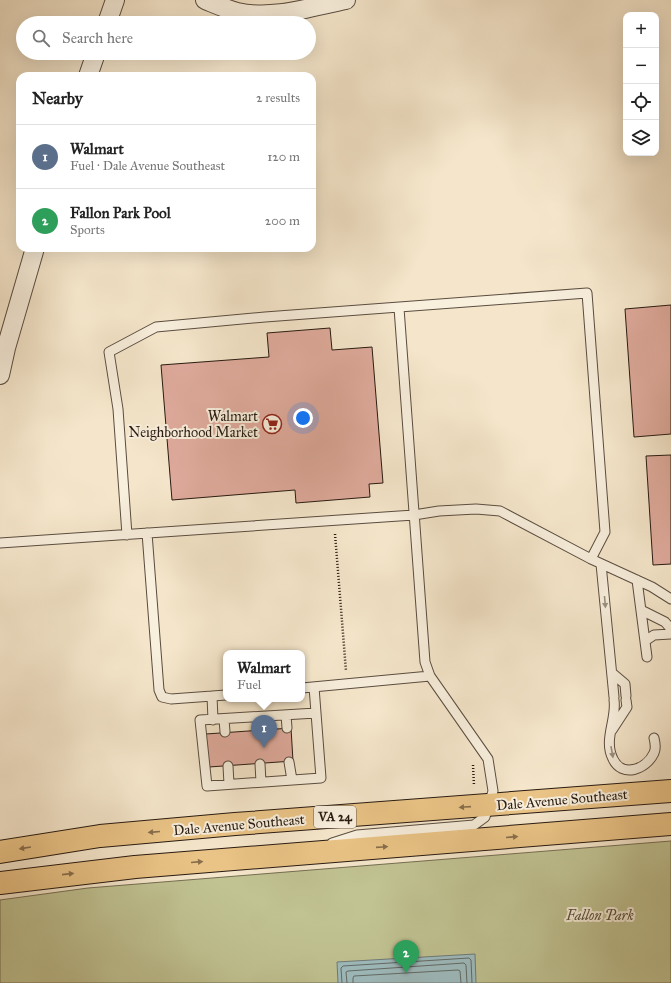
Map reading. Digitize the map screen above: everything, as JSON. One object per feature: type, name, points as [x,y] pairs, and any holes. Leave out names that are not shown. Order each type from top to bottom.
[{"type":"main road","name":"Dale Avenue Southeast","points":[[0,852],[100,836],[236,824],[671,791]]},
{"type":"main road","points":[[0,880],[135,867],[671,824]]},
{"type":"street","points":[[109,16],[115,0]]},
{"type":"street","points":[[205,0],[238,12],[262,14],[281,13],[346,0]]},
{"type":"street","points":[[89,72],[94,60]]},
{"type":"street","points":[[0,375],[6,348],[34,252]]},
{"type":"lane","points":[[127,535],[118,409],[109,352],[156,327],[265,317],[587,293],[605,532],[591,559]]},
{"type":"lane","points":[[293,854],[357,835],[474,825],[485,817],[492,791],[488,759],[430,676],[425,662],[399,308]]},
{"type":"lane","points":[[0,543],[127,535],[439,511],[476,509],[500,511],[591,559],[652,587],[671,599]]},
{"type":"lane","points":[[147,533],[159,690],[162,697],[171,699],[223,694]]},
{"type":"lane","points":[[601,564],[614,698],[610,734],[611,754],[613,760],[620,767],[633,770],[647,765],[655,752],[654,738]]},
{"type":"lane","points":[[637,580],[647,657]]},
{"type":"lane","points":[[641,610],[665,622],[671,629]]},
{"type":"lane","points":[[645,640],[654,635],[671,634]]},
{"type":"lane","points":[[610,734],[627,707],[625,684],[612,673]]},
{"type":"lane","points":[[305,688],[430,676]]},
{"type":"lane","points":[[314,686],[321,778],[207,786],[200,720],[316,713]]},
{"type":"lane","points":[[212,696],[213,720]]},
{"type":"lane","points":[[286,715],[287,728]]},
{"type":"lane","points":[[257,717],[258,730]]},
{"type":"lane","points":[[224,719],[225,732]]},
{"type":"lane","points":[[289,762],[292,780]]},
{"type":"lane","points":[[260,764],[262,782]]},
{"type":"lane","points":[[228,766],[229,784]]},
{"type":"green space","name":"Fallon Park","points":[[671,841],[671,983],[0,983],[0,900],[88,888]]},
{"type":"water","points":[[475,954],[476,983],[338,983],[337,962]]},
{"type":"building","points":[[671,305],[671,434],[634,437],[625,309]]},
{"type":"building","name":"Walmart Neighborhood Market","points":[[330,328],[332,350],[372,347],[383,483],[369,484],[370,497],[296,503],[295,490],[172,500],[161,365],[269,357],[267,333]]},
{"type":"building","points":[[671,455],[671,564],[653,565],[646,456]]},
{"type":"building","points":[[291,728],[293,761],[209,767],[206,734]]},
{"type":"place","name":"Walmart Neighborhood Market","points":[[272,424]]},
{"type":"place","name":"Walmart","points":[[264,748]]},
{"type":"place","name":"Fallon Park Pool","points":[[406,973]]}]
